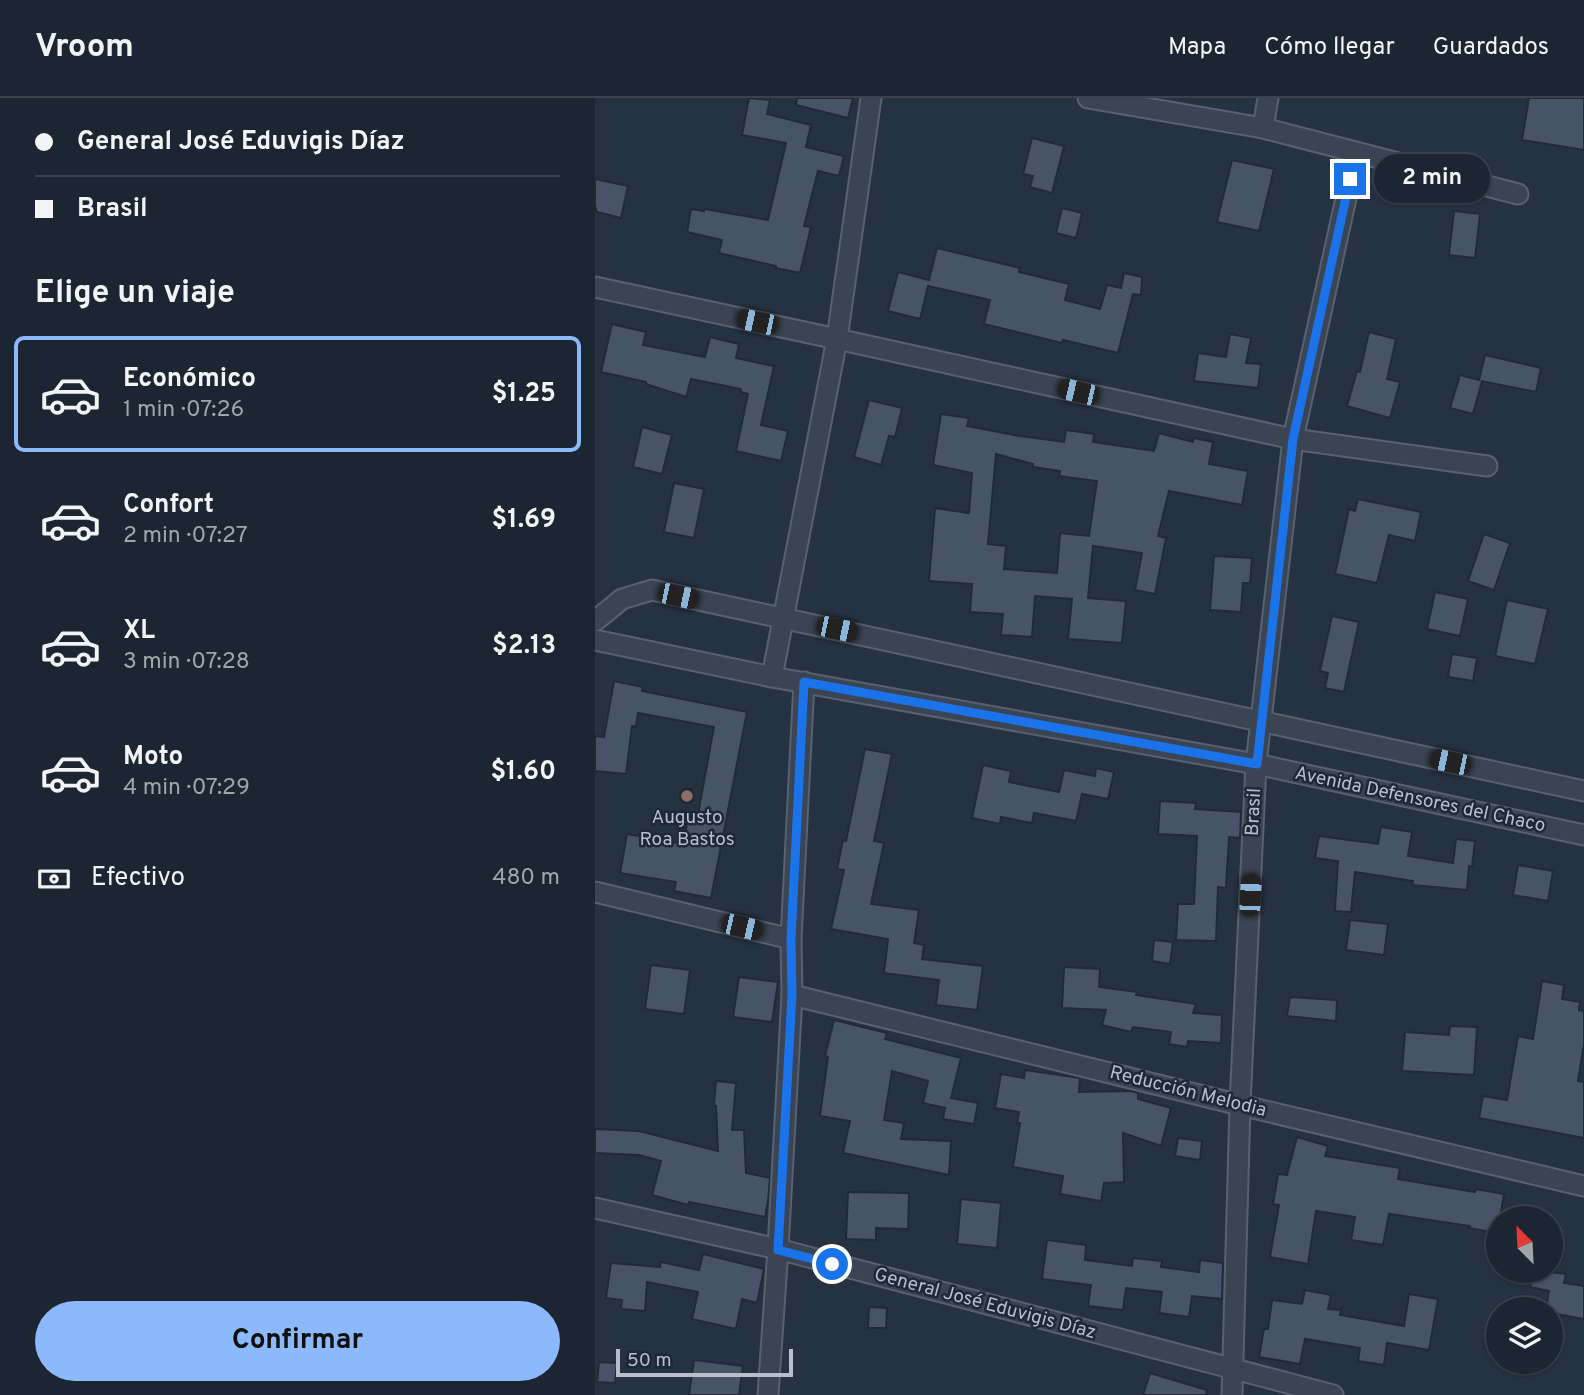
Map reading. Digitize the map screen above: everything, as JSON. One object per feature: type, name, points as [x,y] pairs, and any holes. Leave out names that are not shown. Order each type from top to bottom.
[{"type":"street","points":[[772,677],[837,339],[871,98]]},
{"type":"street","points":[[1088,98],[1263,128],[1518,194]]},
{"type":"street","points":[[1263,128],[1268,98]]},
{"type":"street","name":"Brasil","points":[[1232,1395],[1240,1105],[1257,764],[1293,439],[1356,153]]},
{"type":"street","points":[[595,287],[1293,439],[1487,467]]},
{"type":"street","points":[[595,621],[622,599],[652,590],[1584,791]]},
{"type":"street","name":"Avenida Defensores del Chaco","points":[[595,640],[772,677],[1257,764],[1584,835]]},
{"type":"street","points":[[768,1395],[792,995],[791,939],[804,682]]},
{"type":"street","points":[[595,892],[791,939]]},
{"type":"street","name":"Reducción Melodia","points":[[792,995],[1584,1186]]},
{"type":"street","name":"General José Eduvigis Díaz","points":[[595,1208],[778,1250],[1333,1395]]},
{"type":"building","points":[[749,98],[770,100],[767,114],[811,125],[806,147],[844,156],[839,176],[818,171],[804,226],[811,227],[800,273],[719,253],[722,240],[687,232],[691,209],[768,220],[786,143],[742,135]]},
{"type":"building","points":[[797,98],[853,98],[848,118],[796,105]]},
{"type":"building","points":[[1529,98],[1584,98],[1584,150],[1522,140]]},
{"type":"building","points":[[1032,138],[1064,146],[1052,193],[1030,187],[1033,176],[1023,174]]},
{"type":"building","points":[[1232,160],[1274,169],[1259,231],[1217,222]]},
{"type":"building","points":[[595,179],[628,186],[621,218],[597,212]]},
{"type":"building","points":[[1062,208],[1082,213],[1076,238],[1056,233]]},
{"type":"building","points":[[1454,211],[1480,214],[1475,258],[1449,255]]},
{"type":"building","points":[[937,248],[1020,268],[1019,272],[1069,284],[1065,300],[1100,309],[1107,285],[1121,288],[1124,273],[1142,277],[1141,295],[1133,294],[1118,353],[984,324],[990,300],[928,286],[920,319],[888,311],[898,272],[929,280]]},
{"type":"building","points":[[612,324],[646,332],[643,345],[705,357],[710,337],[739,344],[736,358],[774,366],[761,425],[788,431],[781,461],[736,451],[748,394],[741,392],[741,389],[691,379],[686,397],[646,382],[601,372]]},
{"type":"building","points":[[1369,332],[1396,339],[1387,379],[1400,382],[1390,418],[1347,406],[1357,371],[1360,372]]},
{"type":"building","points":[[1230,334],[1251,338],[1246,363],[1261,364],[1258,388],[1194,381],[1198,353],[1226,357]]},
{"type":"building","points":[[1485,355],[1541,368],[1536,392],[1482,381],[1473,414],[1450,408],[1460,375],[1479,380]]},
{"type":"building","points":[[869,400],[902,408],[895,437],[889,436],[881,465],[854,457]]},
{"type":"building","points":[[941,414],[969,418],[967,426],[1020,436],[1064,442],[1066,430],[1094,434],[1093,442],[1154,451],[1159,433],[1193,442],[1194,438],[1213,442],[1209,464],[1248,471],[1242,505],[1169,491],[1158,536],[1166,538],[1155,594],[1135,590],[1142,553],[1093,546],[1088,598],[1126,601],[1122,643],[1068,639],[1072,599],[1035,596],[1032,637],[1001,635],[1003,614],[970,612],[972,584],[929,581],[935,508],[969,513],[972,473],[933,465]],"holes":[[[996,454],[1033,464],[1033,467],[1060,471],[1059,476],[1097,481],[1089,536],[1060,533],[1057,573],[1004,569],[1006,546],[988,544]]]},
{"type":"building","points":[[642,427],[672,435],[662,474],[633,467]]},
{"type":"building","points":[[674,483],[704,489],[694,538],[664,532]]},
{"type":"building","points":[[1358,499],[1421,512],[1415,541],[1389,535],[1377,583],[1335,574],[1349,509],[1355,511]]},
{"type":"building","points":[[1484,534],[1510,543],[1494,590],[1468,581]]},
{"type":"building","points":[[1214,556],[1252,558],[1250,583],[1243,583],[1241,612],[1210,610]]},
{"type":"building","points":[[1435,592],[1468,599],[1460,636],[1427,629]]},
{"type":"building","points":[[1507,600],[1548,609],[1535,664],[1495,656]]},
{"type":"building","points":[[1332,616],[1359,622],[1344,692],[1325,688],[1328,673],[1320,671]]},
{"type":"building","points":[[1452,654],[1477,658],[1473,681],[1448,677]]},
{"type":"building","points":[[614,681],[643,687],[642,691],[747,712],[711,898],[674,891],[676,882],[620,873],[627,834],[683,844],[689,813],[698,814],[714,727],[638,713],[636,727],[632,726],[626,774],[595,771],[595,736],[604,737]]},
{"type":"building","points":[[865,749],[892,754],[874,841],[884,843],[871,904],[919,910],[914,943],[924,945],[922,959],[983,966],[977,1010],[936,1005],[939,980],[884,973],[888,939],[831,929],[844,870],[837,869],[843,840],[846,841]]},
{"type":"building","points":[[983,765],[1011,771],[1009,782],[1059,792],[1064,770],[1095,776],[1096,768],[1114,772],[1108,799],[1082,794],[1076,821],[1034,813],[1032,823],[1001,817],[1000,824],[972,818]]},
{"type":"building","points":[[1160,801],[1196,803],[1195,809],[1241,812],[1240,838],[1229,837],[1226,888],[1218,887],[1216,941],[1176,940],[1178,904],[1194,904],[1197,836],[1158,834]]},
{"type":"building","points":[[1381,827],[1412,832],[1408,856],[1453,863],[1456,839],[1475,841],[1467,890],[1412,885],[1413,881],[1355,872],[1351,912],[1335,911],[1338,861],[1315,858],[1319,836],[1378,844]]},
{"type":"building","points":[[1518,865],[1553,871],[1548,901],[1513,895]]},
{"type":"building","points":[[1350,920],[1388,924],[1384,955],[1346,950]]},
{"type":"building","points":[[1154,940],[1173,942],[1170,964],[1152,961]]},
{"type":"building","points":[[651,965],[690,970],[684,1014],[645,1009]]},
{"type":"building","points":[[1064,967],[1100,969],[1099,987],[1196,1004],[1193,1013],[1222,1015],[1221,1043],[1188,1041],[1187,1047],[1169,1044],[1171,1032],[1133,1027],[1131,1032],[1102,1025],[1106,1010],[1062,1008]]},
{"type":"building","points":[[739,977],[778,982],[772,1022],[733,1017]]},
{"type":"building","points":[[1542,981],[1564,985],[1562,999],[1580,1002],[1579,1010],[1584,1011],[1584,1044],[1578,1081],[1584,1082],[1584,1138],[1479,1118],[1483,1096],[1507,1100],[1518,1036],[1533,1039]]},
{"type":"building","points":[[1290,997],[1337,1000],[1336,1021],[1287,1016]]},
{"type":"building","points":[[834,1020],[887,1033],[885,1039],[961,1058],[951,1098],[978,1103],[974,1124],[943,1119],[945,1108],[923,1103],[928,1081],[892,1071],[884,1120],[904,1123],[901,1139],[951,1141],[949,1175],[843,1153],[850,1121],[820,1116],[828,1057],[825,1056]]},
{"type":"building","points":[[1450,1026],[1477,1027],[1474,1075],[1402,1071],[1405,1032],[1449,1035]]},
{"type":"building","points":[[1025,1070],[1080,1078],[1079,1092],[1130,1091],[1138,1093],[1138,1099],[1171,1108],[1161,1146],[1123,1133],[1124,1182],[1104,1183],[1101,1201],[1060,1194],[1063,1176],[1013,1167],[1020,1123],[1017,1123],[1019,1112],[995,1108],[1001,1074],[1024,1078]]},
{"type":"building","points":[[716,1081],[736,1083],[732,1130],[744,1130],[746,1173],[770,1178],[765,1217],[689,1202],[688,1205],[652,1195],[661,1161],[639,1155],[595,1153],[595,1129],[639,1131],[718,1151],[714,1105]]},
{"type":"building","points":[[1297,1137],[1328,1146],[1325,1156],[1400,1168],[1398,1179],[1504,1194],[1502,1206],[1486,1206],[1486,1231],[1469,1228],[1470,1226],[1389,1214],[1383,1245],[1351,1240],[1355,1217],[1316,1211],[1308,1264],[1270,1257],[1279,1205],[1273,1204],[1278,1174],[1287,1175]]},
{"type":"building","points":[[1178,1138],[1202,1141],[1200,1160],[1175,1156]]},
{"type":"building","points":[[848,1192],[909,1193],[908,1229],[876,1228],[876,1240],[846,1239]]},
{"type":"building","points":[[961,1199],[1001,1203],[997,1248],[957,1244]]},
{"type":"building","points":[[1047,1240],[1086,1245],[1085,1260],[1132,1266],[1133,1258],[1162,1261],[1161,1267],[1199,1272],[1200,1260],[1223,1263],[1222,1299],[1192,1296],[1189,1317],[1159,1313],[1162,1292],[1126,1288],[1123,1310],[1088,1306],[1091,1285],[1042,1279]]},
{"type":"building","points":[[703,1254],[764,1269],[757,1303],[742,1299],[736,1329],[692,1319],[698,1292],[647,1282],[645,1311],[621,1309],[622,1300],[606,1298],[611,1263],[660,1267],[661,1262],[699,1270]]},
{"type":"building","points":[[1563,1274],[1566,1274],[1564,1283],[1584,1286],[1584,1319],[1563,1315],[1563,1297],[1548,1297],[1549,1291],[1530,1287],[1531,1283],[1563,1283]]},
{"type":"building","points":[[1305,1290],[1331,1295],[1328,1309],[1341,1310],[1340,1315],[1404,1326],[1409,1294],[1438,1299],[1429,1350],[1387,1343],[1384,1365],[1358,1361],[1360,1348],[1305,1339],[1300,1364],[1259,1357],[1264,1329],[1268,1329],[1272,1300],[1302,1304]]},
{"type":"building","points":[[869,1307],[887,1308],[886,1328],[868,1328]]},
{"type":"building","points":[[694,1360],[743,1366],[739,1395],[689,1395]]},
{"type":"building","points":[[599,1362],[617,1363],[615,1383],[597,1382]]},
{"type":"building","points":[[1150,1373],[1207,1390],[1206,1395],[1143,1395]]},
{"type":"place","name":"Augusto Roa Bastos","points":[[687,796]]},
{"type":"route","points":[[832,1264],[778,1250],[792,995],[791,939],[804,682],[1257,764],[1293,439],[1350,179]]}]
